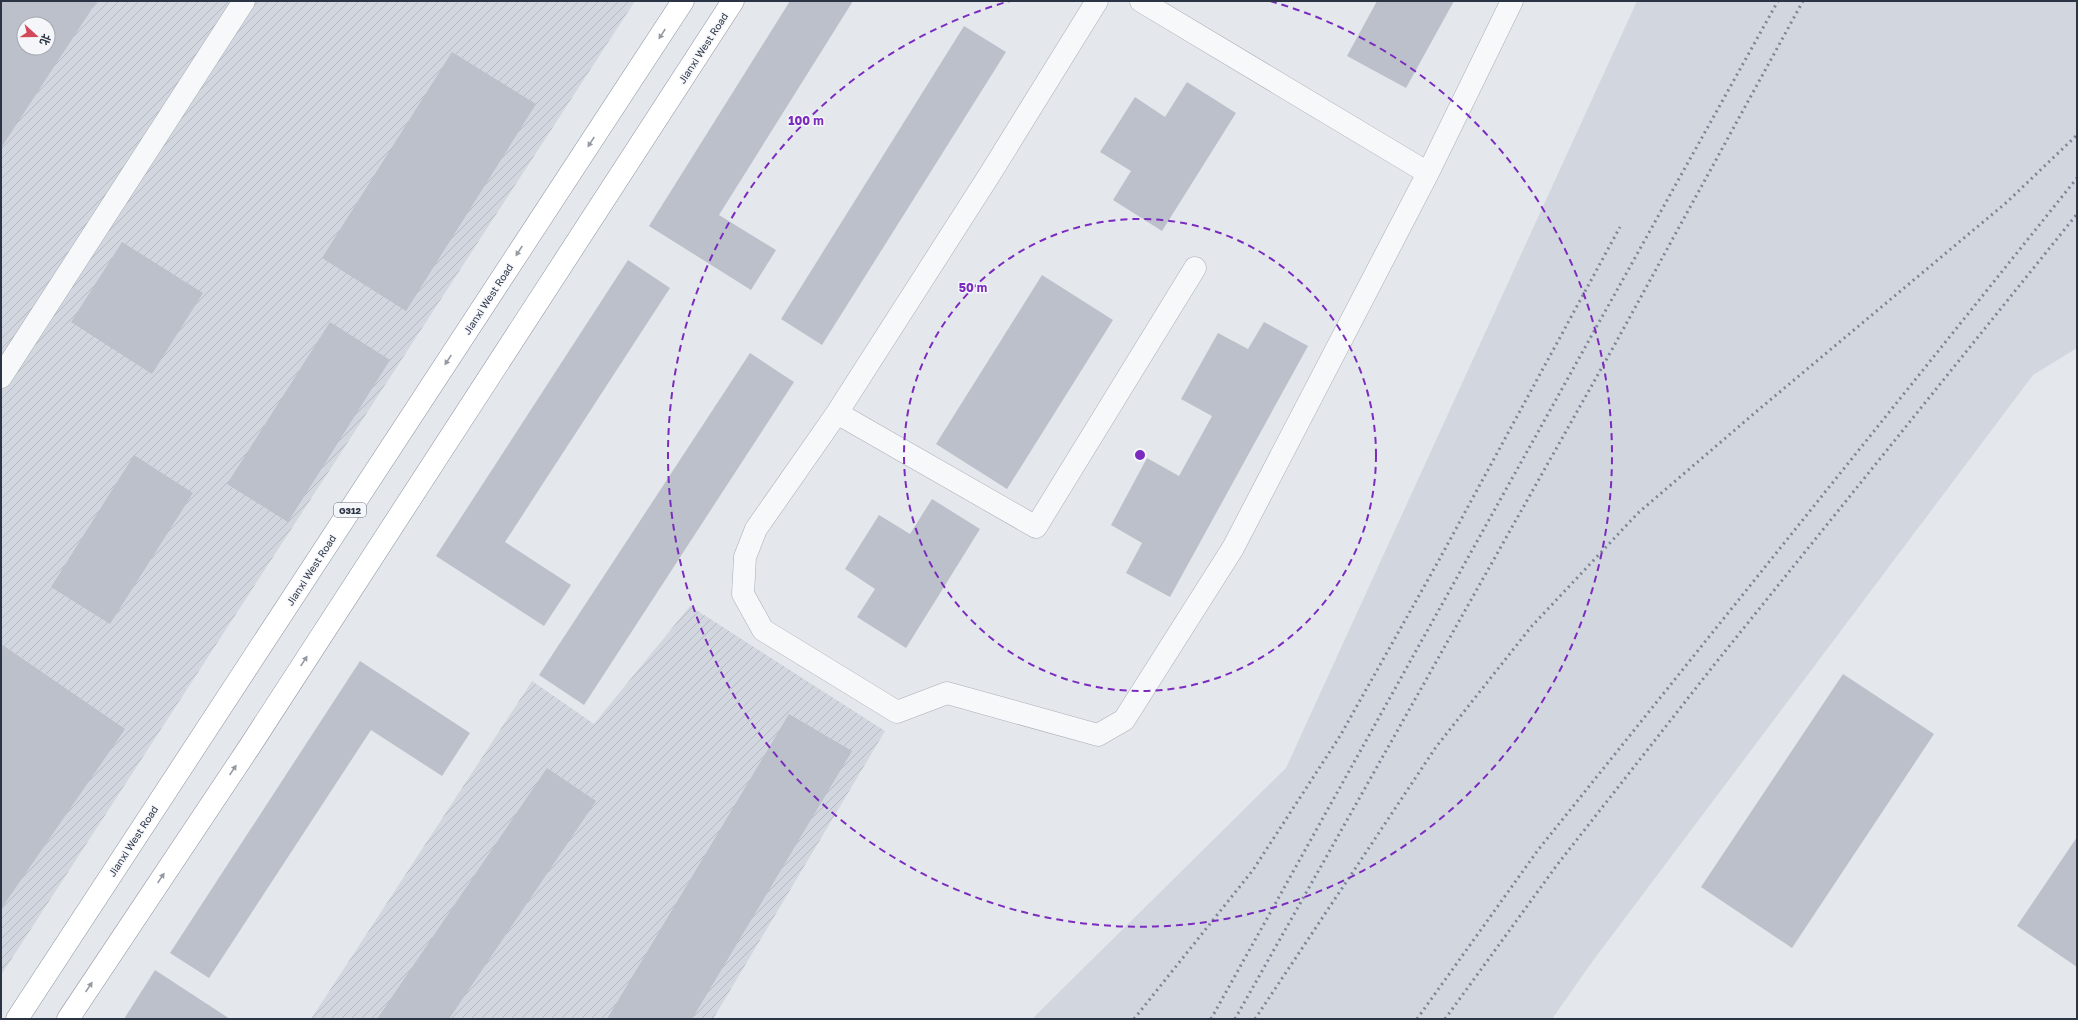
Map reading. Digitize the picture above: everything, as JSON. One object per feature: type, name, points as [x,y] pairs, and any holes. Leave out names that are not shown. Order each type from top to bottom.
[{"type":"highway","name":"Jianxi West Road","points":[[17,1019],[683,1]]},
{"type":"highway","name":"Jianxi West Road","points":[[68,1019],[250,746],[733,1]]},
{"type":"lane","points":[[1,377],[244,1]]},
{"type":"lane","points":[[1097,1],[990,174],[837,412],[756,529],[745,557],[743,594],[763,630],[897,712],[948,693],[1098,736],[1124,720],[1233,548],[1428,173],[1512,1]]},
{"type":"lane","points":[[1141,1],[1428,173]]},
{"type":"lane","points":[[837,412],[1036,527],[1195,268]]},
{"type":"shaded area","points":[[1,1],[635,1],[1,975]]},
{"type":"shaded area","points":[[1637,1],[2077,1],[2077,348],[2033,375],[1592,962],[1552,1019],[1032,1019],[1286,768]]},
{"type":"shaded area","points":[[690,606],[885,731],[713,1019],[311,1019],[532,681],[594,724]]},
{"type":"building","points":[[1,1],[97,1],[1,148]]},
{"type":"building","points":[[790,1],[853,1],[719,215],[776,250],[751,290],[649,226]]},
{"type":"building","points":[[1377,1],[1454,1],[1406,88],[1347,56]]},
{"type":"building","points":[[964,26],[1006,52],[822,345],[781,319]]},
{"type":"building","points":[[452,52],[536,104],[406,311],[322,258]]},
{"type":"building","points":[[1187,82],[1236,113],[1162,231],[1113,200],[1131,171],[1100,152],[1135,97],[1165,117]]},
{"type":"building","points":[[122,242],[203,293],[152,374],[71,322]]},
{"type":"building","points":[[628,260],[670,288],[505,542],[571,585],[544,626],[436,556]]},
{"type":"building","points":[[1042,275],[1113,320],[1007,489],[936,444]]},
{"type":"building","points":[[330,322],[390,360],[288,522],[227,484]]},
{"type":"building","points":[[1264,322],[1308,346],[1170,597],[1126,573],[1142,543],[1111,525],[1147,458],[1179,476],[1212,416],[1181,399],[1218,333],[1248,349]]},
{"type":"building","points":[[750,353],[794,382],[584,705],[539,675]]},
{"type":"building","points":[[134,455],[193,493],[110,624],[51,587]]},
{"type":"building","points":[[932,499],[980,529],[906,648],[857,617],[875,589],[845,569],[879,515],[910,534]]},
{"type":"building","points":[[1,644],[125,729],[1,909]]},
{"type":"building","points":[[360,661],[470,733],[442,776],[371,730],[209,978],[170,953]]},
{"type":"building","points":[[1843,674],[1934,734],[1792,948],[1701,887]]},
{"type":"building","points":[[789,714],[852,751],[692,1019],[607,1019]]},
{"type":"building","points":[[547,768],[596,801],[449,1019],[377,1019]]},
{"type":"building","points":[[2077,837],[2077,967],[2017,926]]},
{"type":"building","points":[[155,970],[230,1019],[124,1019]]},
{"type":"railway","points":[[1211,1019],[1778,1]]},
{"type":"railway","points":[[1235,1019],[1614,346],[1803,1]]},
{"type":"railway","points":[[1255,1019],[1436,747],[1531,627],[1638,513],[1757,411],[2007,202],[2077,135]]},
{"type":"railway","points":[[1417,1019],[1538,850],[2077,178]]},
{"type":"railway","points":[[1445,1019],[1557,865],[1714,665],[2077,214]]},
{"type":"railway","points":[[1134,1019],[1253,870],[1340,736],[1439,560],[1620,227]]}]
